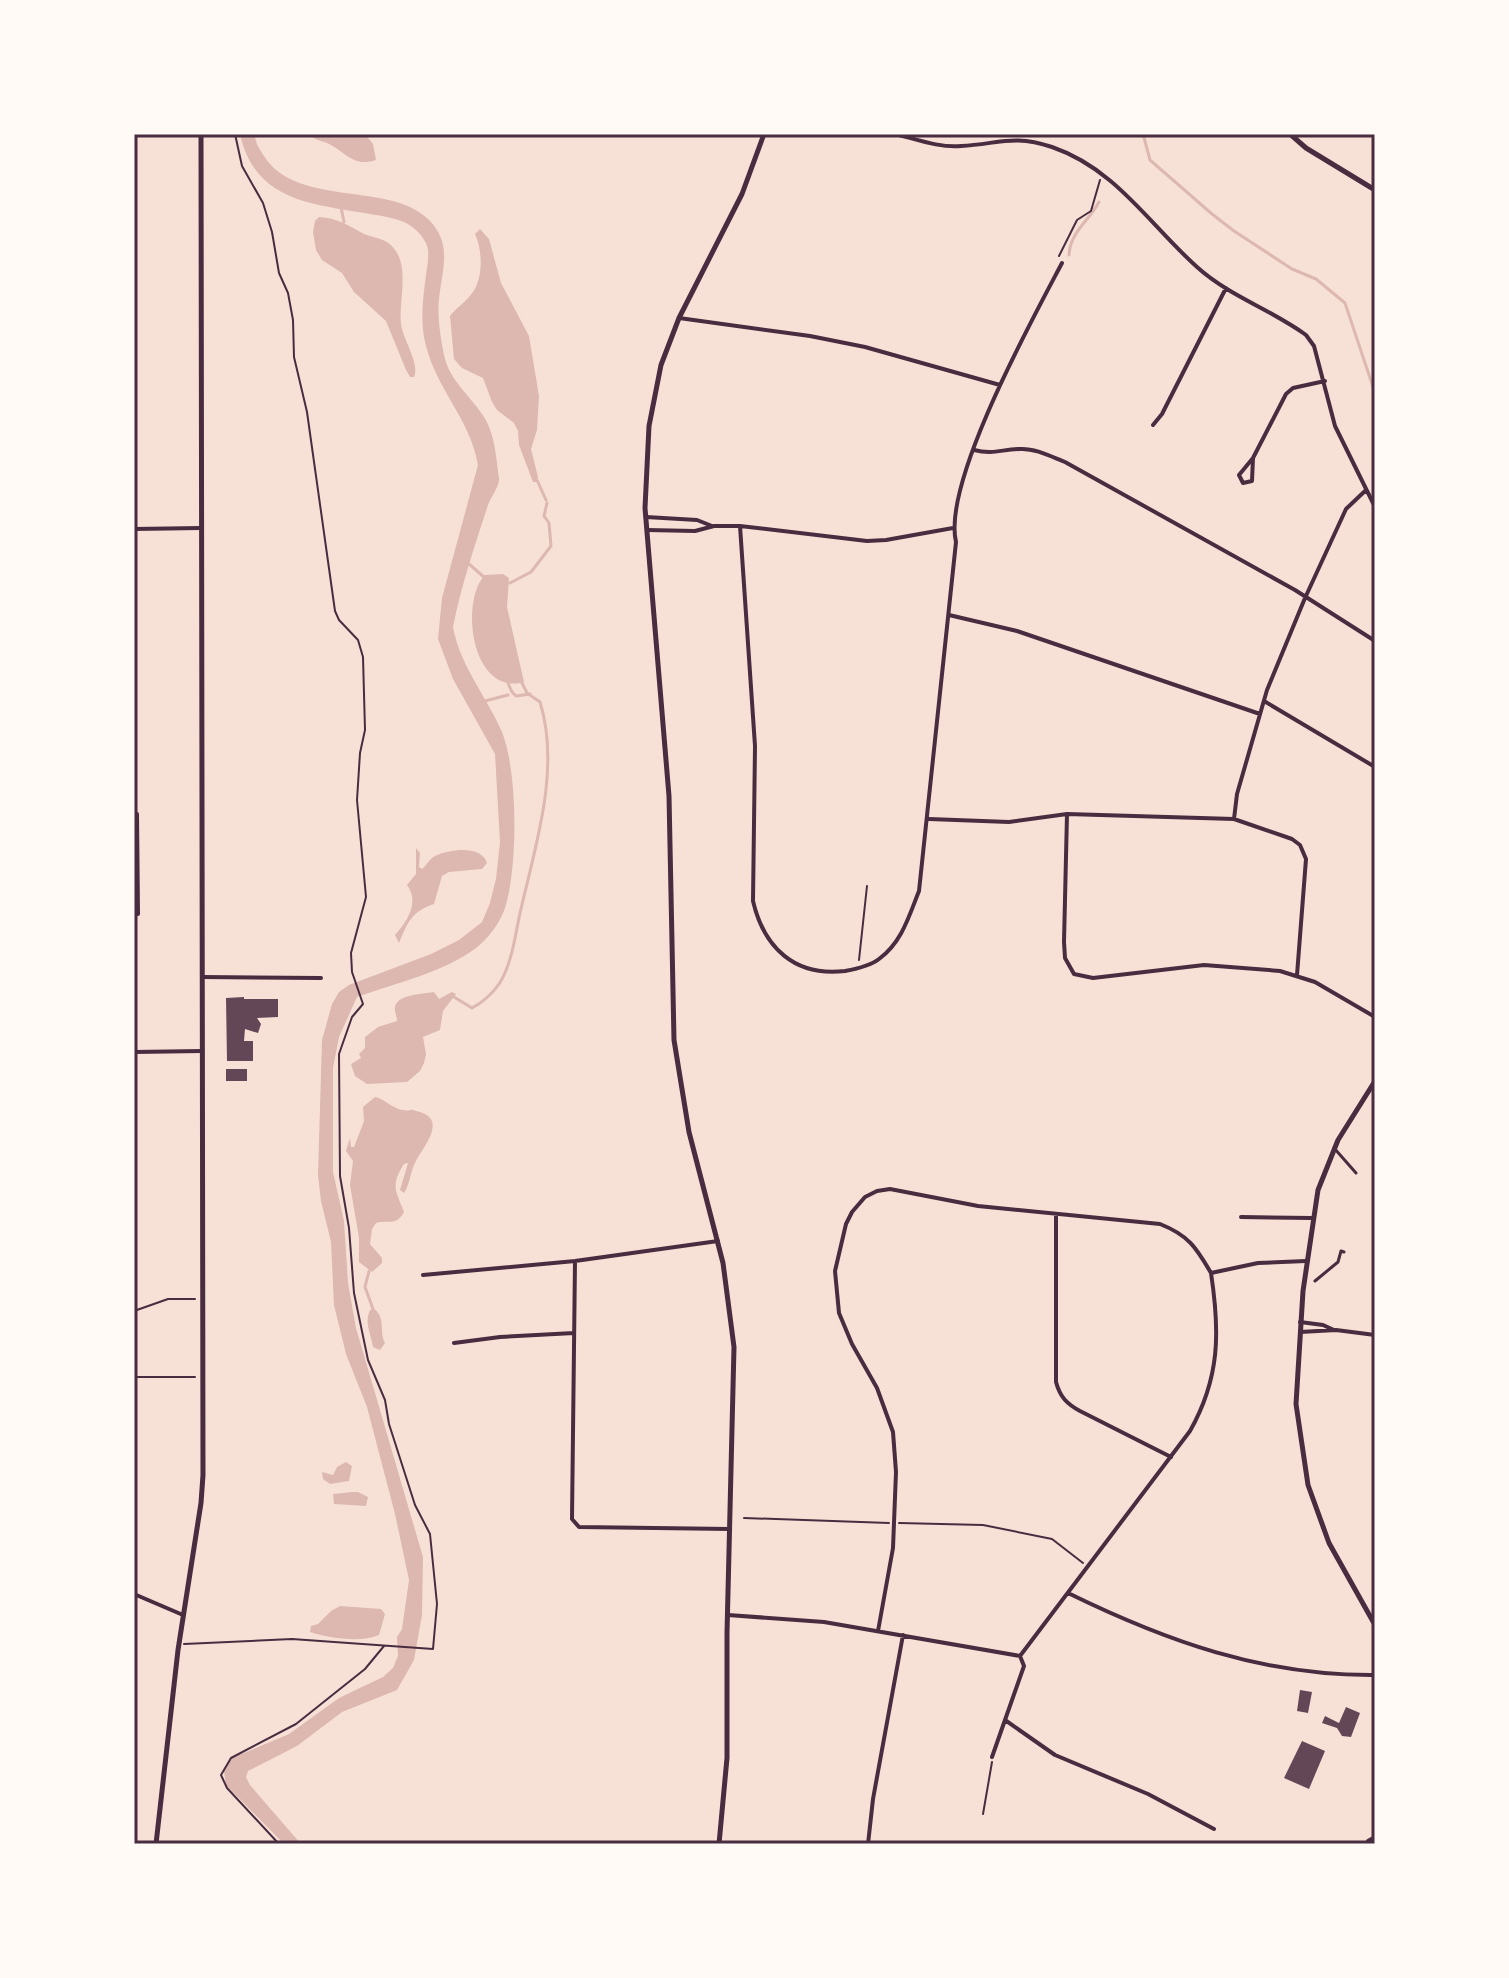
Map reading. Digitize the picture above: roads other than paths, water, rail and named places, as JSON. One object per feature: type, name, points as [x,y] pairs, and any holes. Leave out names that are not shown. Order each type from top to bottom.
[{"type":"main road","points":[[156,1844],[179,1644],[201,1503],[204,1378],[201,134]]},
{"type":"main road","points":[[719,1844],[727,1758],[734,1347],[728,1287],[689,1132],[674,1040],[669,796],[645,517],[647,450],[653,397],[661,365],[679,318],[742,194],[764,134]]},
{"type":"main road","points":[[1290,134],[1318,156],[1375,190]]},
{"type":"main road","points":[[1375,1081],[1334,1148],[1321,1179],[1306,1261],[1296,1404],[1308,1485],[1329,1543],[1375,1625]]},
{"type":"street","points":[[895,134],[941,145],[960,146],[1003,139],[1028,141],[1080,158],[1103,173],[1198,268],[1306,335],[1314,346],[1335,426],[1375,507]]},
{"type":"street","points":[[740,526],[755,746],[753,901],[757,920],[773,947],[793,962],[826,973],[859,969],[879,959],[902,935],[919,891],[956,542],[953,528],[961,483],[1000,385],[1062,263]]},
{"type":"street","points":[[1153,425],[1162,414],[1226,288]]},
{"type":"street","points":[[679,318],[865,347],[1000,385]]},
{"type":"street","points":[[1253,458],[1252,481],[1243,483],[1239,475],[1253,458],[1286,394],[1293,388],[1325,381]]},
{"type":"street","points":[[974,450],[996,454],[1029,450],[1065,462],[1375,641]]},
{"type":"street","points":[[1234,819],[1237,794],[1264,701],[1305,598],[1346,509],[1365,491]]},
{"type":"street","points":[[645,517],[697,520],[714,526]]},
{"type":"street","points":[[647,530],[695,531],[714,526],[740,526],[867,541],[953,528]]},
{"type":"street","points":[[134,529],[201,528]]},
{"type":"street","points":[[949,615],[1017,631],[1260,714]]},
{"type":"street","points":[[1264,701],[1375,767]]},
{"type":"street","points":[[134,814],[137,814],[138,914],[134,914]]},
{"type":"street","points":[[928,819],[1009,822],[1067,814],[1234,819],[1292,839],[1304,852],[1305,884],[1297,975]]},
{"type":"street","points":[[1067,814],[1064,942],[1068,968],[1074,974],[1093,978],[1204,965],[1242,966],[1297,975],[1330,989],[1375,1017]]},
{"type":"street","points":[[202,977],[321,978]]},
{"type":"street","points":[[134,1052],[202,1051]]},
{"type":"street","points":[[1334,1148],[1356,1173]]},
{"type":"street","points":[[878,1631],[893,1548],[896,1472],[893,1432],[877,1388],[852,1344],[839,1313],[835,1271],[846,1224],[852,1212],[865,1197],[890,1189],[978,1206],[1160,1224],[1180,1232],[1198,1249],[1211,1273],[1217,1313],[1217,1350],[1205,1405],[1171,1457],[1020,1656]]},
{"type":"street","points":[[1056,1214],[1056,1382],[1059,1393],[1068,1404],[1080,1411],[1171,1457]]},
{"type":"street","points":[[1241,1217],[1312,1218]]},
{"type":"street","points":[[423,1275],[575,1261],[718,1241]]},
{"type":"street","points":[[1315,1281],[1338,1262],[1341,1251],[1344,1252]]},
{"type":"street","points":[[575,1261],[572,1519],[579,1527],[730,1529]]},
{"type":"street","points":[[1211,1273],[1258,1263],[1306,1261]]},
{"type":"street","points":[[1300,1322],[1336,1330]]},
{"type":"street","points":[[1300,1332],[1336,1330],[1375,1335]]},
{"type":"street","points":[[454,1343],[574,1333]]},
{"type":"street","points":[[1067,1593],[1131,1624],[1206,1651],[1321,1673],[1375,1675]]},
{"type":"street","points":[[134,1594],[183,1615]]},
{"type":"street","points":[[728,1615],[824,1622],[1020,1656]]},
{"type":"street","points":[[868,1844],[873,1799],[903,1635]]},
{"type":"street","points":[[992,1757],[1024,1666],[1020,1656]]},
{"type":"street","points":[[1005,1720],[1055,1755],[1148,1794],[1214,1829]]},
{"type":"street","points":[[1368,1841],[1375,1837]]},
{"type":"waterway","points":[[1143,134],[1150,160],[1212,214],[1292,269],[1316,279],[1345,303],[1373,387],[1375,402]]},
{"type":"waterway","points":[[1069,255],[1076,233],[1099,202]]},
{"type":"waterway","points":[[341,207],[344,222]]},
{"type":"waterway","points":[[537,480],[546,500]]},
{"type":"waterway","points":[[510,583],[531,572],[551,546],[549,523],[544,516],[547,503]]},
{"type":"waterway","points":[[469,564],[484,577]]},
{"type":"waterway","points":[[508,683],[516,696],[530,694]]},
{"type":"waterway","points":[[454,997],[472,1008],[499,984],[507,968],[544,808],[548,754],[546,728],[540,702],[527,693],[522,683]]},
{"type":"waterway","points":[[485,701],[508,695]]},
{"type":"waterway","points":[[369,1271],[365,1287],[373,1309]]}]
